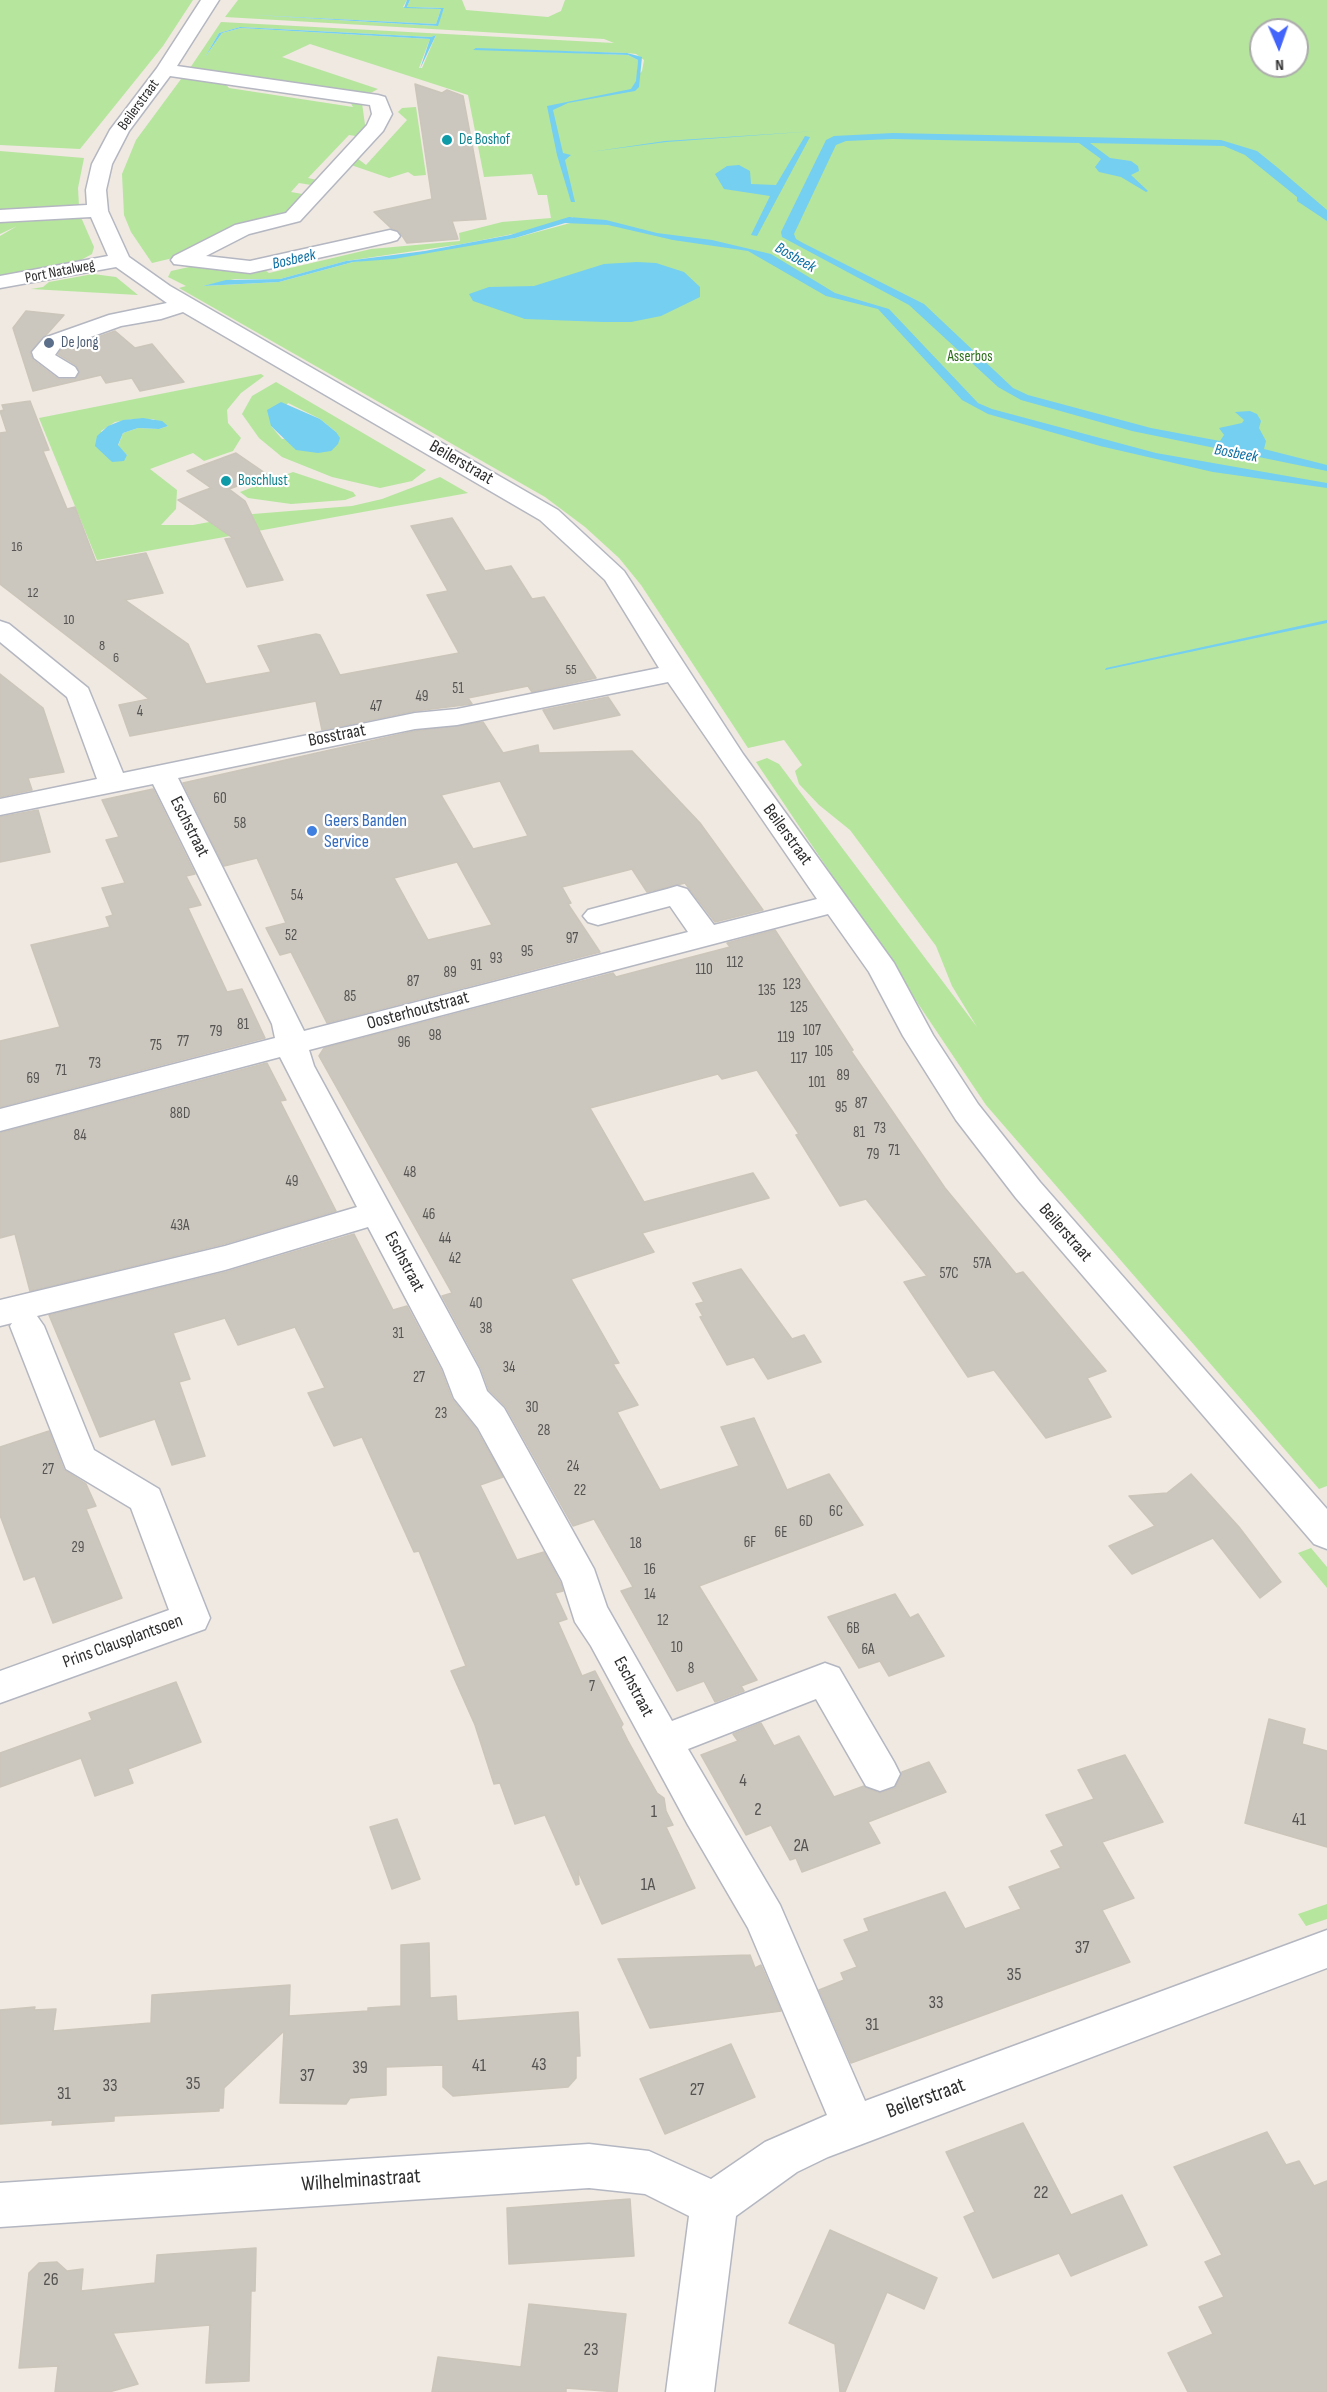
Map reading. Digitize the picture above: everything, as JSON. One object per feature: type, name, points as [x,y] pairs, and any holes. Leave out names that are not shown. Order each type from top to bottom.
[{"type":"street","name":"Beilerstraat","points":[[210,0],[165,70],[120,130],[106,154],[98,175],[98,209],[126,265],[184,304],[549,515],[615,576],[675,673],[883,970],[918,1036],[967,1112],[1050,1215],[1327,1534]]},
{"type":"street","name":"Beilerstraat","points":[[165,70],[378,101],[382,114],[376,127],[293,218],[242,229],[185,259]]},
{"type":"street","points":[[0,215],[98,209]]},
{"type":"street","name":"Beilerstraat","points":[[126,265],[185,259],[250,267],[390,236]]},
{"type":"street","name":"Port Natalweg","points":[[0,282],[126,265]]},
{"type":"street","points":[[67,372],[45,358],[43,352],[52,343],[117,320],[161,312],[184,304]]},
{"type":"street","points":[[0,629],[79,694],[113,784]]},
{"type":"street","name":"Bosstraat","points":[[0,807],[403,723],[457,717],[675,673]]},
{"type":"street","name":"Eschstraat","points":[[161,772],[287,1024],[298,1066],[461,1369],[472,1398],[491,1418],[582,1580],[589,1611],[605,1635],[662,1742],[747,1892],[765,1918],[854,2126]]},
{"type":"street","points":[[598,916],[677,895],[706,936]]},
{"type":"street","name":"Oosterhoutstraat","points":[[0,1120],[836,903]]},
{"type":"street","points":[[14,1320],[377,1213]]},
{"type":"street","name":"Prins Clausplantsoen","points":[[0,1687],[191,1618],[146,1499],[79,1459],[14,1320]]},
{"type":"street","points":[[662,1742],[825,1679],[880,1774]]},
{"type":"street","name":"Beilerstraat","points":[[714,2204],[782,2157],[814,2141],[1327,1949]]},
{"type":"street","name":"Wilhelminastraat","points":[[0,2205],[589,2166],[650,2173],[714,2204]]},
{"type":"street","points":[[690,2392],[714,2204]]},
{"type":"green space","points":[[0,0],[193,0],[163,46],[80,149],[0,145]]},
{"type":"green space","name":"Asserbos","points":[[238,0],[407,0],[403,7],[441,9],[436,24],[254,15],[437,26],[444,8],[407,7],[410,0],[462,0],[466,10],[548,17],[561,11],[565,0],[1327,0],[1327,1486],[1319,1489],[986,1105],[756,762],[767,758],[779,764],[977,1027],[952,986],[936,946],[850,830],[819,805],[799,784],[795,771],[802,765],[784,740],[748,748],[641,585],[619,558],[585,527],[545,497],[179,288],[186,286],[168,277],[171,271],[198,265],[214,270],[262,268],[269,273],[371,249],[460,241],[459,233],[502,222],[551,218],[547,195],[538,195],[532,174],[484,177],[468,95],[310,44],[282,57],[378,89],[363,97],[188,71],[221,22],[614,43],[604,39],[225,17]],"holes":[[[240,27],[431,37],[436,35],[422,68],[419,68],[430,39],[241,28],[222,33],[205,57],[219,33]],[[474,49],[627,53],[636,54],[644,60],[642,71],[637,76],[638,60],[628,55]],[[573,217],[574,222],[515,238],[353,262],[279,282],[203,286],[235,279],[280,279],[346,261],[462,244],[523,232]]]},
{"type":"green space","points":[[184,75],[223,81],[229,88],[353,107],[349,100],[362,103],[366,132],[362,137],[349,135],[308,178],[322,181],[317,186],[299,183],[291,192],[308,195],[292,213],[190,254],[152,263],[131,232],[124,215],[122,174],[136,140]]},
{"type":"green space","points":[[416,107],[426,175],[414,176],[408,172],[389,178],[351,165],[357,158],[366,165],[407,120],[398,112],[402,108]]},
{"type":"green space","points":[[0,151],[84,158],[78,188],[79,206],[0,211]]},
{"type":"green space","points":[[80,215],[94,247],[92,254],[81,260],[0,278],[0,236],[17,226],[0,234],[0,221]]},
{"type":"green space","points":[[93,274],[116,277],[138,295],[31,289],[43,287],[49,282]]},
{"type":"green space","points":[[261,374],[264,376],[241,393],[227,410],[228,423],[241,438],[233,451],[204,461],[193,453],[150,469],[177,490],[176,509],[161,525],[193,525],[253,514],[352,506],[382,499],[440,477],[468,493],[97,560],[39,418]],"holes":[[[153,419],[168,426],[159,429],[138,428],[123,433],[118,446],[127,455],[112,462],[101,431],[115,422]]]},
{"type":"green space","points":[[276,382],[426,470],[412,481],[380,488],[332,477],[282,457],[259,438],[242,414],[252,396]],"holes":[[[288,403],[320,419],[336,432],[282,439],[271,426]]]},
{"type":"green space","points":[[293,472],[353,492],[356,496],[345,500],[291,504],[248,498],[240,492]]},
{"type":"green space","points":[[1311,1548],[1327,1567],[1327,1588],[1298,1553]]},
{"type":"green space","points":[[1327,1904],[1327,1919],[1306,1926],[1298,1914]]},
{"type":"water","points":[[407,0],[410,0],[407,7],[444,8],[438,26],[254,15],[436,24],[441,9],[404,8]]},
{"type":"water","points":[[240,27],[431,37],[436,35],[420,69],[430,39],[241,28],[222,33],[205,57],[219,33]]},
{"type":"water","points":[[476,48],[627,53],[642,57],[639,87],[635,91],[568,103],[553,110],[563,153],[571,155],[565,160],[575,202],[571,202],[557,155],[547,106],[631,89],[636,81],[638,60],[628,55],[473,50]]},
{"type":"water","points":[[816,131],[666,142],[590,152],[665,141]]},
{"type":"water","points":[[893,133],[1221,140],[1257,151],[1327,210],[1327,221],[1297,201],[1297,197],[1245,155],[1224,146],[1090,143],[1110,158],[1131,161],[1138,166],[1139,171],[1131,175],[1148,191],[1146,192],[1121,177],[1099,172],[1095,167],[1101,159],[1079,143],[892,139],[846,141],[836,145],[794,234],[796,239],[803,243],[924,304],[1013,388],[1028,395],[1151,428],[1220,441],[1224,435],[1219,428],[1242,423],[1244,420],[1235,412],[1250,411],[1257,414],[1261,421],[1259,428],[1266,441],[1264,449],[1327,465],[1327,471],[1132,431],[1021,400],[998,387],[909,305],[782,237],[781,232],[826,140],[834,136]]},
{"type":"water","points":[[805,136],[810,137],[757,236],[751,235],[770,196],[724,189],[715,174],[727,166],[739,165],[750,171],[751,184],[776,185]]},
{"type":"water","points":[[569,217],[606,220],[657,233],[712,240],[771,254],[835,293],[889,309],[978,403],[992,409],[1156,453],[1327,483],[1327,488],[1213,472],[1100,446],[988,414],[962,400],[878,309],[826,296],[748,251],[673,240],[608,225],[565,223],[515,238],[394,259],[353,262],[279,282],[203,286],[226,280],[280,279],[346,261],[425,251],[510,235]]},
{"type":"water","points":[[656,263],[684,272],[700,287],[700,297],[661,316],[631,322],[603,322],[525,319],[473,301],[469,294],[489,287],[534,286],[604,264]]},
{"type":"water","points":[[281,402],[320,419],[336,432],[340,438],[338,444],[331,451],[318,453],[296,450],[271,426],[267,410]]},
{"type":"water","points":[[143,418],[162,421],[168,426],[159,429],[138,428],[123,433],[118,445],[127,455],[124,461],[112,462],[95,446],[97,436],[108,426],[123,420]]},
{"type":"water","points":[[1327,620],[1327,623],[1105,670],[1106,668]]},
{"type":"building","points":[[415,84],[442,93],[447,90],[463,96],[486,219],[452,221],[458,239],[407,243],[399,231],[391,228],[374,212],[432,199]]},
{"type":"building","points":[[26,311],[64,315],[30,353],[33,360],[58,379],[75,379],[80,373],[76,365],[58,354],[61,350],[115,331],[135,348],[152,344],[184,382],[140,391],[132,378],[106,383],[101,375],[33,391],[13,328]]},
{"type":"building","points":[[30,401],[49,450],[43,451],[67,509],[75,507],[96,562],[146,553],[163,593],[125,600],[188,644],[206,684],[271,672],[258,646],[316,634],[320,635],[340,675],[459,653],[427,595],[448,591],[411,526],[452,518],[485,571],[511,566],[532,599],[544,597],[596,678],[532,692],[528,686],[468,698],[472,704],[415,711],[322,730],[316,701],[130,736],[119,705],[149,699],[0,584],[0,433],[7,432],[0,411],[4,410],[2,405]]},
{"type":"building","points":[[236,453],[268,475],[229,489],[245,501],[283,580],[247,587],[225,539],[233,538],[178,500],[211,488],[187,471]]},
{"type":"building","points":[[0,674],[43,708],[64,772],[28,778],[32,790],[0,797]]},
{"type":"building","points":[[608,697],[620,715],[554,729],[543,710]]},
{"type":"building","points":[[483,722],[503,753],[538,745],[539,753],[632,751],[700,823],[763,910],[715,922],[685,883],[647,892],[632,869],[562,887],[571,903],[568,904],[600,952],[327,1023],[291,952],[280,955],[266,928],[286,923],[257,858],[224,866],[183,783],[415,731]],"holes":[[[500,781],[528,836],[473,849],[441,795]],[[457,862],[492,925],[428,940],[394,878]]]},
{"type":"building","points":[[153,789],[195,874],[186,876],[201,905],[188,908],[227,992],[242,989],[265,1038],[0,1107],[0,1041],[60,1027],[31,945],[110,927],[106,917],[113,915],[102,888],[125,883],[106,840],[119,837],[102,800]]},
{"type":"building","points":[[38,810],[50,852],[0,862],[0,817]]},
{"type":"building","points":[[775,930],[853,1050],[851,1051],[945,1188],[1016,1274],[1023,1272],[1106,1371],[1087,1378],[1111,1417],[1046,1438],[994,1370],[968,1377],[904,1282],[927,1276],[866,1199],[840,1206],[796,1135],[799,1134],[757,1070],[722,1079],[718,1074],[590,1108],[644,1202],[753,1173],[769,1198],[642,1233],[654,1252],[571,1279],[619,1363],[613,1364],[638,1405],[617,1412],[660,1490],[739,1466],[721,1427],[754,1418],[787,1490],[829,1474],[863,1525],[699,1586],[757,1680],[741,1686],[744,1691],[715,1702],[704,1681],[677,1691],[621,1591],[633,1587],[594,1519],[573,1526],[506,1407],[489,1390],[481,1368],[442,1296],[452,1293],[319,1056],[324,1048],[613,973],[616,977],[730,947],[727,943]]},
{"type":"building","points":[[267,1063],[286,1100],[280,1101],[336,1211],[224,1244],[30,1291],[15,1234],[0,1238],[0,1133]]},
{"type":"building","points":[[354,1234],[393,1310],[407,1306],[441,1370],[452,1399],[476,1429],[503,1477],[480,1485],[517,1560],[544,1552],[561,1584],[563,1591],[555,1593],[567,1619],[558,1622],[582,1676],[595,1671],[623,1724],[621,1727],[628,1741],[657,1793],[664,1798],[666,1811],[673,1825],[666,1827],[695,1888],[602,1924],[578,1871],[579,1884],[576,1885],[545,1815],[515,1824],[500,1783],[494,1784],[475,1725],[451,1671],[466,1666],[419,1551],[414,1552],[362,1437],[334,1446],[308,1393],[325,1388],[295,1327],[238,1345],[225,1318],[173,1333],[190,1379],[179,1382],[205,1456],[172,1465],[155,1419],[100,1437],[49,1315],[226,1272]]},
{"type":"building","points":[[741,1269],[792,1339],[804,1335],[821,1362],[768,1379],[754,1357],[727,1365],[700,1317],[703,1316],[696,1304],[704,1302],[693,1283]]},
{"type":"building","points":[[49,1431],[64,1470],[86,1484],[96,1506],[86,1509],[122,1598],[53,1623],[35,1576],[24,1580],[0,1515],[0,1447]]},
{"type":"building","points":[[1191,1474],[1239,1527],[1281,1582],[1260,1598],[1213,1538],[1132,1574],[1109,1546],[1155,1526],[1129,1496],[1167,1493]]},
{"type":"building","points":[[895,1594],[910,1618],[918,1614],[944,1656],[889,1676],[880,1661],[859,1668],[828,1617]]},
{"type":"building","points":[[176,1682],[201,1742],[128,1769],[133,1783],[95,1796],[81,1758],[0,1787],[0,1753],[92,1720],[89,1713]]},
{"type":"building","points":[[1269,1719],[1305,1729],[1302,1744],[1327,1751],[1327,1847],[1245,1823]]},
{"type":"building","points":[[761,1723],[774,1746],[799,1736],[834,1797],[864,1786],[879,1793],[895,1788],[902,1772],[929,1762],[946,1792],[868,1822],[880,1843],[802,1872],[796,1858],[790,1860],[771,1825],[746,1835],[701,1755],[738,1741],[733,1734]]},
{"type":"building","points":[[1125,1755],[1163,1822],[1102,1842],[1134,1898],[1102,1910],[1130,1962],[851,2063],[819,1990],[844,1980],[841,1973],[857,1967],[844,1940],[869,1931],[864,1919],[945,1892],[965,1929],[1021,1909],[1009,1887],[1061,1868],[1051,1851],[1064,1846],[1046,1815],[1094,1799],[1078,1770]]},
{"type":"building","points":[[397,1819],[420,1879],[392,1889],[370,1827]]},
{"type":"building","points":[[429,1943],[430,1998],[456,1996],[457,2021],[578,2012],[580,2056],[576,2056],[576,2078],[568,2087],[453,2096],[443,2087],[443,2065],[386,2067],[386,2095],[350,2098],[346,2104],[280,2103],[284,2031],[224,2088],[223,2108],[219,2108],[219,2111],[114,2116],[114,2121],[52,2125],[53,2120],[0,2124],[0,2010],[35,2007],[34,2010],[56,2009],[53,2031],[151,2023],[152,1995],[290,1985],[289,2016],[368,2011],[368,2008],[401,2006],[401,1945]]},
{"type":"building","points":[[750,1955],[755,1968],[761,1965],[781,2011],[650,2028],[618,1959]]},
{"type":"building","points":[[731,2044],[755,2097],[665,2134],[640,2079]]},
{"type":"building","points":[[1023,2123],[1071,2215],[1122,2195],[1147,2245],[1071,2276],[1059,2253],[993,2278],[964,2217],[975,2212],[946,2152]]},
{"type":"building","points":[[1267,2132],[1286,2165],[1299,2161],[1314,2186],[1327,2181],[1327,2392],[1188,2392],[1168,2353],[1213,2334],[1199,2307],[1224,2297],[1205,2262],[1222,2255],[1174,2167]]},
{"type":"building","points":[[630,2199],[634,2256],[509,2264],[507,2208]]},
{"type":"building","points":[[830,2230],[937,2278],[924,2309],[887,2292],[845,2392],[840,2392],[835,2344],[789,2323]]},
{"type":"building","points":[[256,2248],[255,2291],[251,2291],[249,2381],[206,2383],[210,2325],[113,2333],[138,2384],[109,2392],[55,2392],[58,2366],[19,2368],[29,2273],[39,2263],[57,2262],[67,2271],[83,2269],[81,2291],[155,2283],[157,2255]]},
{"type":"building","points":[[529,2304],[626,2314],[617,2392],[566,2388],[566,2392],[432,2392],[438,2357],[521,2367]]},
{"type":"place","name":"De Boshof","points":[[447,140]]},
{"type":"place","name":"De Jong","points":[[49,343]]},
{"type":"place","name":"Boschlust","points":[[226,481]]},
{"type":"place","name":"Geers Banden Service","points":[[312,831]]},
{"type":"water label","name":"Bosbeek","points":[[795,258]]},
{"type":"water label","name":"Bosbeek","points":[[294,260]]},
{"type":"water label","name":"Bosbeek","points":[[1236,454]]}]
